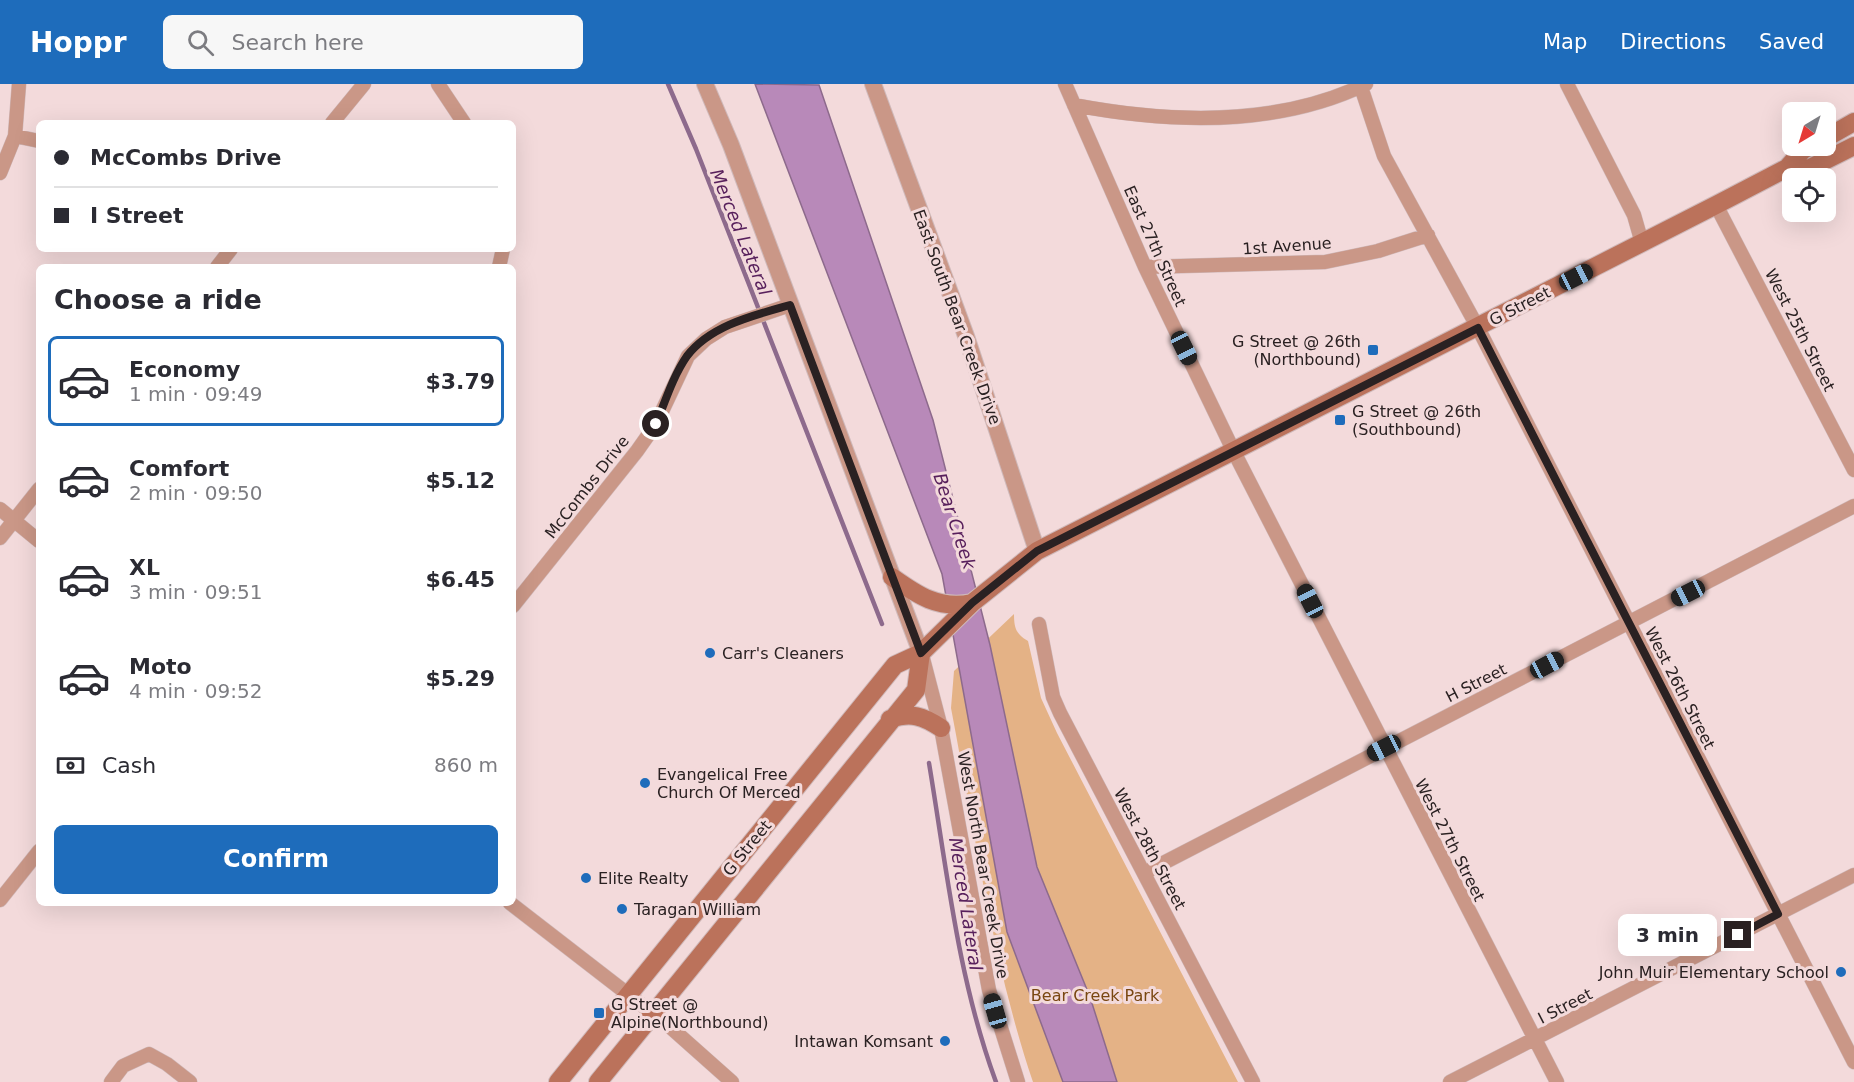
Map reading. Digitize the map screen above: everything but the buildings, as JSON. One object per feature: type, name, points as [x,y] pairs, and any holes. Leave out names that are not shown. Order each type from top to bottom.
[{"type":"main road","points":[[1836,132],[1854,122]]},
{"type":"main road","name":"G Street","points":[[1810,168],[1854,146]]},
{"type":"main road","name":"G Street","points":[[1787,168],[1798,156]]},
{"type":"main road","name":"G Street","points":[[558,1082],[895,665],[921,653],[972,603],[1037,551],[1478,328],[1782,171]]},
{"type":"main road","points":[[892,577],[927,600],[956,607],[972,603]]},
{"type":"main road","name":"G Street","points":[[598,1082],[890,719],[916,690],[921,653]]},
{"type":"main road","points":[[890,719],[903,715],[917,715],[941,728]]},
{"type":"street","points":[[0,172],[15,136],[19,84]]},
{"type":"street","points":[[334,120],[364,84]]},
{"type":"street","points":[[438,84],[462,120]]},
{"type":"street","points":[[705,84],[731,145],[782,307],[921,653]]},
{"type":"street","name":"East South Bear Creek Drive","points":[[873,84],[966,336],[1037,551]]},
{"type":"street","name":"East 27th Street","points":[[1065,84],[1145,267],[1234,452]]},
{"type":"street","points":[[1567,84],[1634,215],[1642,243]]},
{"type":"street","points":[[1074,105],[1128,114],[1213,117],[1306,106],[1362,85]]},
{"type":"street","name":"West 26th Street","points":[[1362,85],[1384,156],[1478,328],[1854,1062]]},
{"type":"street","points":[[15,136],[36,140]]},
{"type":"street","name":"West 25th Street","points":[[1716,205],[1854,470]]},
{"type":"street","name":"1st Avenue","points":[[1145,267],[1246,266],[1325,262],[1378,251],[1428,235]]},
{"type":"street","points":[[219,264],[229,252]]},
{"type":"street","name":"McCombs Drive","points":[[516,602],[638,451],[656,424],[688,356],[725,327],[782,307]]},
{"type":"street","name":"West 27th Street","points":[[1234,452],[1557,1082]]},
{"type":"street","points":[[0,538],[36,493]]},
{"type":"street","name":"H Street","points":[[1144,873],[1854,506]]},
{"type":"street","points":[[0,509],[36,538]]},
{"type":"street","name":"West 28th Street","points":[[1039,624],[1053,697],[1060,713],[1253,1082]]},
{"type":"street","name":"West North Bear Creek Drive","points":[[921,653],[941,728],[989,990],[1018,1082]]},
{"type":"street","points":[[0,900],[36,855]]},
{"type":"street","name":"I Street","points":[[1450,1082],[1854,875]]},
{"type":"street","points":[[514,906],[629,994],[732,1082]]},
{"type":"street","points":[[111,1082],[123,1066],[149,1054],[167,1064],[190,1082]]},
{"type":"green space","name":"Bear Creek Park","points":[[1014,614],[1016,630],[1028,641],[1041,698],[1057,733],[1238,1082],[1033,1082],[995,943],[951,708],[954,671]]},
{"type":"water","name":"Bear Creek","points":[[755,84],[819,85],[933,420],[990,645],[1037,867],[1090,997],[1117,1082],[1063,1082],[1007,932],[942,574]]},
{"type":"waterway","name":"Merced Lateral","points":[[668,84],[696,149],[882,624]]},
{"type":"waterway","name":"Merced Lateral","points":[[929,763],[963,964],[972,1004],[996,1082]]},
{"type":"place","name":"G Street @ 26th (Northbound)","points":[[1373,350]]},
{"type":"place","name":"G Street @ 26th (Southbound)","points":[[1340,420]]},
{"type":"place","name":"Carr's Cleaners","points":[[710,653]]},
{"type":"place","name":"Evangelical Free Church Of Merced","points":[[645,783]]},
{"type":"place","name":"Elite Realty","points":[[586,878]]},
{"type":"place","name":"Taragan William","points":[[622,909]]},
{"type":"place","name":"John Muir Elementary School","points":[[1841,972]]},
{"type":"place","name":"G Street @ Alpine(Northbound)","points":[[599,1013]]},
{"type":"place","name":"Intawan Komsant","points":[[945,1041]]},
{"type":"route","points":[[656,424],[675,379],[688,356],[706,339],[725,327],[790,305],[921,653],[972,603],[1037,551],[1478,328],[1778,914],[1738,935]]}]
